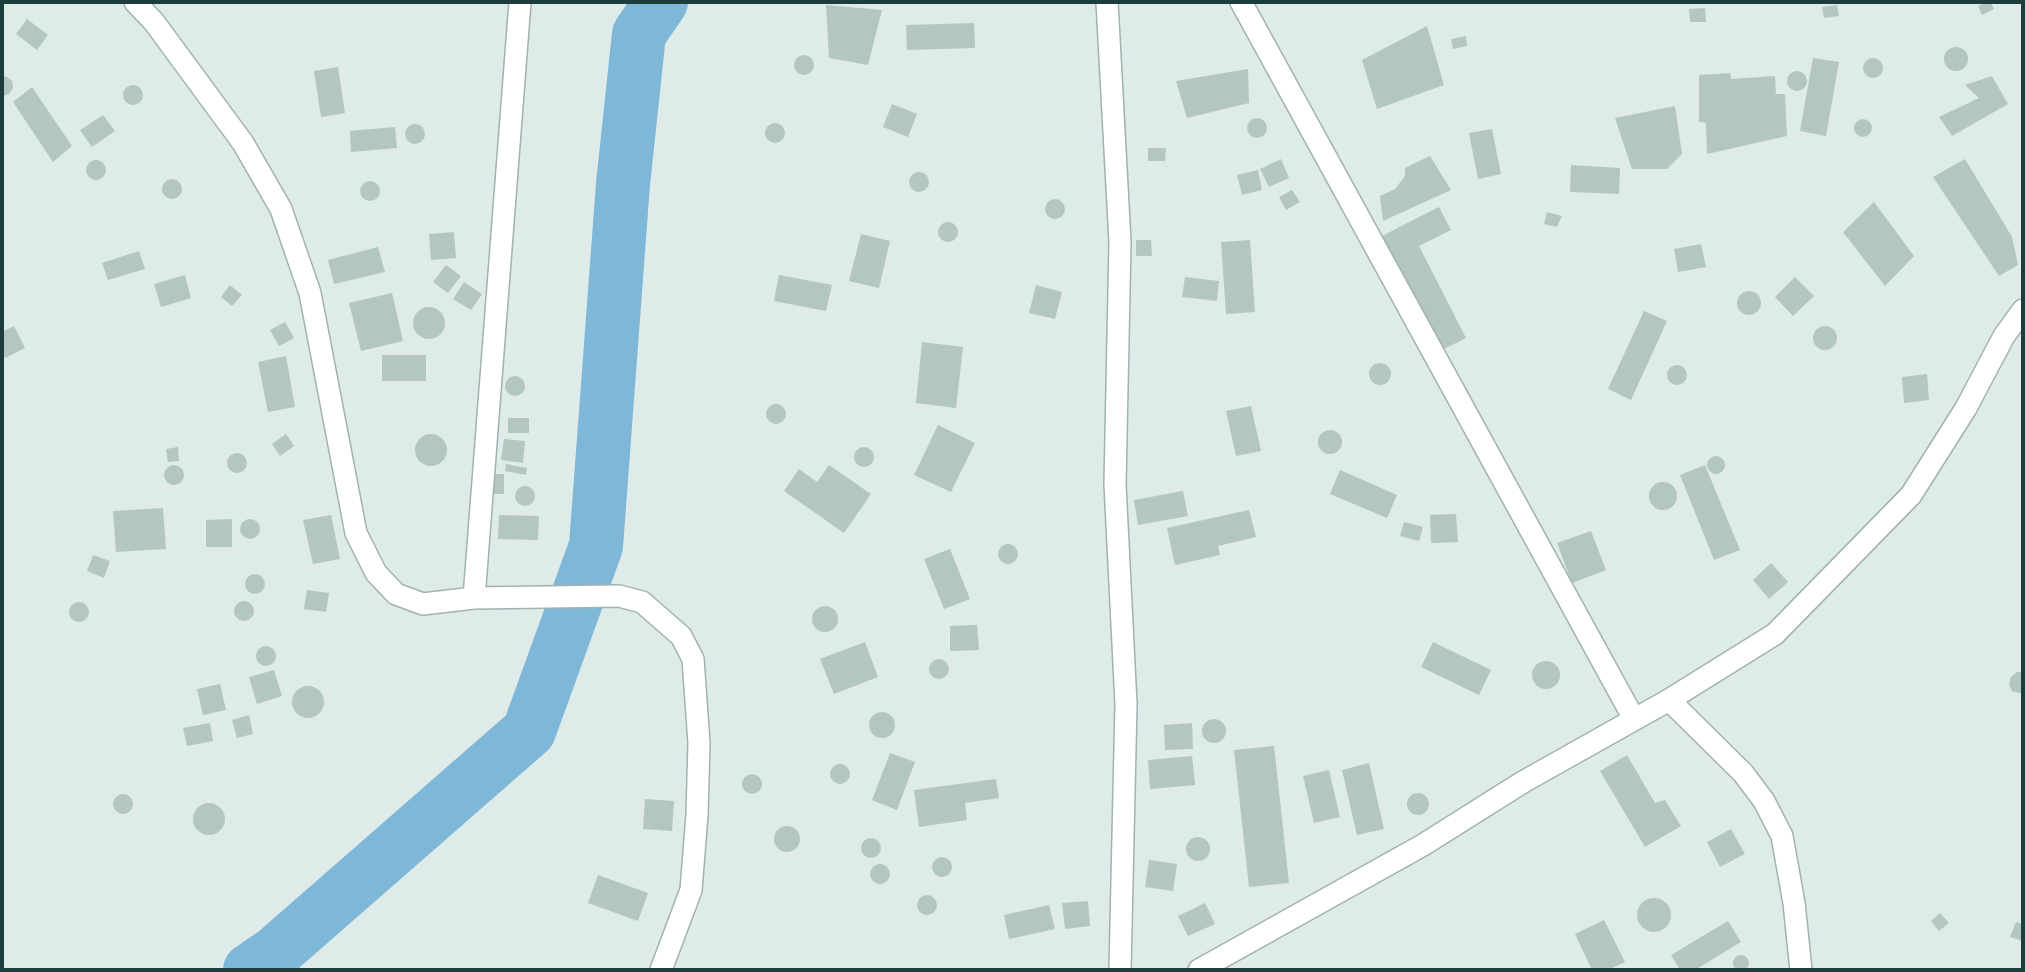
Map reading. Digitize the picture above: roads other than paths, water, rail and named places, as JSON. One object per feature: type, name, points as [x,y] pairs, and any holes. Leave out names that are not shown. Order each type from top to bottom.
[{"type":"street","points":[[135,2],[154,22],[243,143],[281,209],[310,293],[356,533],[376,573],[396,594],[423,604],[474,598],[619,596],[642,602],[681,636],[693,659],[699,743],[697,815],[691,890],[661,970]]},
{"type":"street","points":[[474,598],[520,2]]},
{"type":"street","points":[[1107,2],[1120,242],[1115,484],[1126,704],[1120,892],[1121,970]]},
{"type":"street","points":[[1241,2],[1634,719]]},
{"type":"street","points":[[1199,970],[1423,845],[1523,782],[1669,700],[1774,634],[1911,495],[1966,408],[2004,336],[2023,310]]},
{"type":"street","points":[[1669,700],[1743,773],[1764,802],[1782,836],[1794,903],[1801,970]]},
{"type":"waterway","points":[[250,970],[275,953],[529,731],[596,546],[623,184],[639,34],[661,2]]}]
